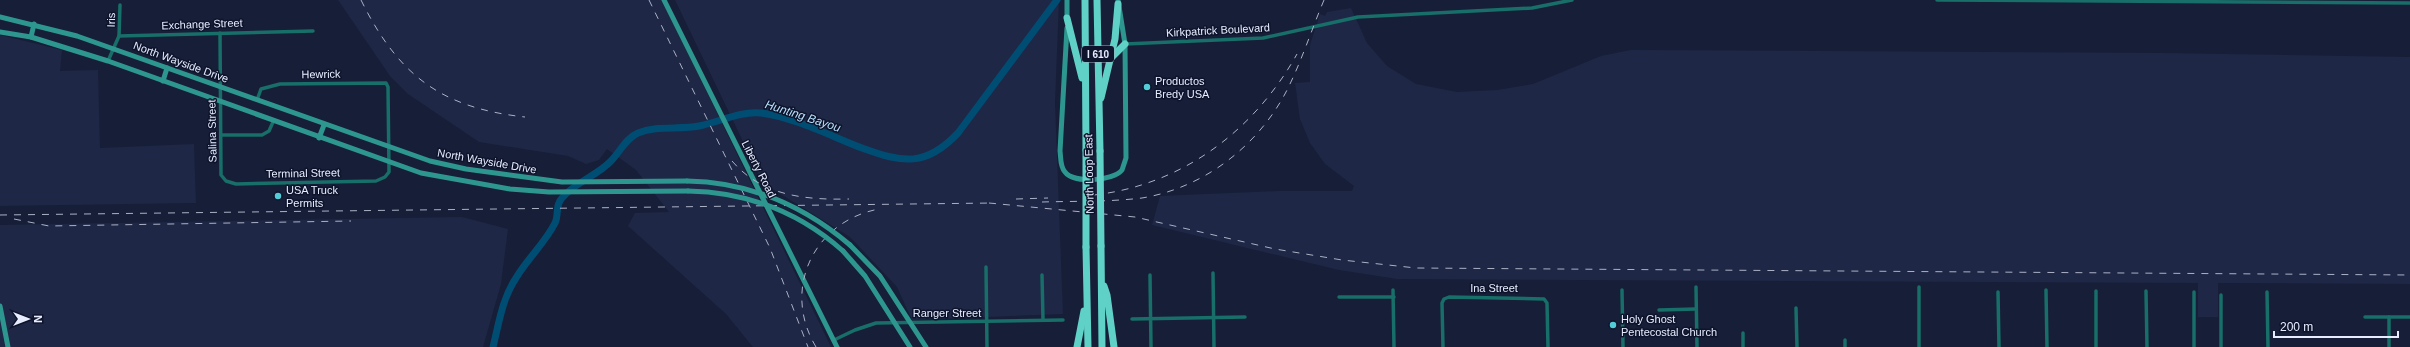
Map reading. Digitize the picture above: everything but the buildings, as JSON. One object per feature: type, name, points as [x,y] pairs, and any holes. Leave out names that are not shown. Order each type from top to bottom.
[{"type":"highway","name":"North Loop East","points":[[1085,0],[1086,301],[1088,347]]},
{"type":"highway","name":"North Loop East","points":[[1097,0],[1102,347]]},
{"type":"highway","points":[[1098,108],[1110,61],[1118,2]]},
{"type":"highway","points":[[1067,18],[1085,92]]},
{"type":"highway","points":[[1110,61],[1114,52],[1125,44]]},
{"type":"highway","points":[[1102,281],[1107,295],[1114,347]]},
{"type":"highway","points":[[1077,347],[1086,301]]},
{"type":"main road","name":"Liberty Road","points":[[664,0],[837,347]]},
{"type":"main road","points":[[1067,2],[1060,151],[1062,168],[1071,178],[1109,178],[1120,174],[1124,167],[1125,44],[1118,2]]},
{"type":"main road","name":"North Wayside Drive","points":[[0,17],[34,24],[114,49],[389,148],[466,169],[562,182],[600,183],[687,181],[738,186],[777,198],[811,216],[850,245],[880,276],[926,347]]},
{"type":"main road","points":[[30,37],[34,24]]},
{"type":"main road","name":"North Wayside Drive","points":[[0,32],[30,37],[108,61],[163,82],[220,101],[273,122],[421,173],[462,182],[549,192],[587,193],[688,191],[724,194],[761,202],[811,226],[843,251],[865,276],[910,347]]},
{"type":"main road","points":[[163,82],[168,68]]},
{"type":"main road","points":[[319,138],[324,124]]},
{"type":"main road","points":[[0,306],[8,347]]},
{"type":"street","name":"Kirkpatrick Boulevard","points":[[1125,44],[1263,38],[1358,17],[1525,9],[1572,0]]},
{"type":"street","points":[[1938,0],[2410,3]]},
{"type":"street","name":"Iris","points":[[120,5],[120,36]]},
{"type":"street","name":"Exchange Street","points":[[120,36],[313,31]]},
{"type":"street","name":"Salina Street","points":[[220,33],[222,175],[224,179]]},
{"type":"street","points":[[108,61],[120,36]]},
{"type":"street","name":"Hewrick","points":[[257,100],[261,89],[280,84],[382,82],[387,85],[388,91],[389,148]]},
{"type":"street","points":[[221,135],[262,135],[269,132],[273,122]]},
{"type":"street","points":[[389,148],[390,163]]},
{"type":"street","name":"Terminal Street","points":[[224,179],[236,184],[383,179],[389,172],[390,163]]},
{"type":"street","points":[[986,267],[987,347]]},
{"type":"street","points":[[1213,273],[1214,347]]},
{"type":"street","points":[[1150,274],[1151,347]]},
{"type":"street","points":[[1042,275],[1043,320]]},
{"type":"street","points":[[1696,287],[1697,347]]},
{"type":"street","points":[[1919,287],[1919,347]]},
{"type":"street","points":[[1394,290],[1394,347]]},
{"type":"street","points":[[1622,290],[1623,347]]},
{"type":"street","points":[[2046,290],[2047,347]]},
{"type":"street","points":[[2096,291],[2096,347]]},
{"type":"street","points":[[2146,291],[2147,347]]},
{"type":"street","points":[[1998,292],[1999,347]]},
{"type":"street","points":[[2194,292],[2194,347]]},
{"type":"street","points":[[2267,292],[2268,347]]},
{"type":"street","points":[[2221,295],[2222,347]]},
{"type":"street","points":[[1339,297],[1394,297]]},
{"type":"street","name":"Ina Street","points":[[1443,347],[1444,299],[1544,299],[1547,303],[1548,347]]},
{"type":"street","points":[[1796,308],[1797,347]]},
{"type":"street","points":[[1659,310],[1696,309]]},
{"type":"street","points":[[1132,319],[1245,317]]},
{"type":"street","points":[[2366,317],[2410,317]]},
{"type":"street","points":[[2389,317],[2389,347]]},
{"type":"street","name":"Ranger Street","points":[[834,340],[855,330],[876,323],[1063,320]]},
{"type":"street","points":[[1743,333],[1743,347]]},
{"type":"street","points":[[1845,340],[1845,347]]},
{"type":"shaded area","points":[[338,0],[662,0],[831,347],[753,347],[726,314],[628,226],[635,213],[669,212],[636,170],[607,149],[599,160],[586,164],[568,156],[479,142],[408,94],[390,76]]},
{"type":"shaded area","points":[[675,0],[1059,0],[1055,103],[1063,314],[912,320],[897,287],[850,237],[763,183]]},
{"type":"shaded area","points":[[1351,8],[1367,43],[1387,66],[1416,84],[1457,92],[1497,90],[1533,84],[1601,56],[1631,50],[2163,53],[2410,57],[2410,284],[2218,283],[2218,317],[2198,317],[2198,283],[1397,279],[1339,270],[1152,225],[1160,196],[1280,191],[1352,191],[1354,186],[1325,164],[1310,143],[1300,119],[1295,83],[1310,82],[1310,45],[1320,14],[1325,16],[1327,12]]},
{"type":"shaded area","points":[[0,35],[62,50],[60,71],[98,70],[100,148],[194,144],[196,203],[0,206]]},
{"type":"shaded area","points":[[462,217],[508,229],[501,284],[483,347],[0,347],[0,225]]},
{"type":"waterway","name":"Hunting Bayou","points":[[493,347],[507,294],[520,271],[555,223],[560,201],[567,192],[605,166],[634,135],[653,129],[699,126],[737,115],[761,113],[798,122],[862,148],[890,157],[902,159],[924,157],[935,152],[958,133],[1057,0]]},
{"type":"railway","points":[[361,0],[390,49],[407,68],[425,83],[446,96],[469,105],[495,112],[525,117]]},
{"type":"railway","points":[[649,0],[770,248],[808,347]]},
{"type":"railway","points":[[1042,202],[1105,201],[1142,198],[1165,193],[1186,185],[1207,175],[1226,162],[1244,147],[1274,112],[1286,92],[1296,70],[1324,0]]},
{"type":"railway","points":[[1094,195],[1126,189],[1157,180],[1186,166],[1212,150],[1237,130],[1260,107],[1280,82],[1297,54]]},
{"type":"railway","points":[[732,161],[744,173],[757,182],[785,194],[801,197],[849,199]]},
{"type":"railway","points":[[1016,199],[1048,198]]},
{"type":"railway","points":[[989,203],[1135,217],[1275,249],[1342,260],[1416,268],[2410,275]]},
{"type":"railway","points":[[0,215],[994,203]]},
{"type":"railway","points":[[816,347],[806,325],[802,303],[803,281],[810,261],[821,243],[837,227],[856,216],[879,209]]},
{"type":"railway","points":[[14,219],[49,226],[351,221]]},
{"type":"place","name":"Productos Bredy USA","points":[[1147,87]]},
{"type":"place","name":"USA Truck Permits","points":[[278,196]]},
{"type":"place","name":"Holy Ghost Pentecostal Church","points":[[1613,325]]}]
